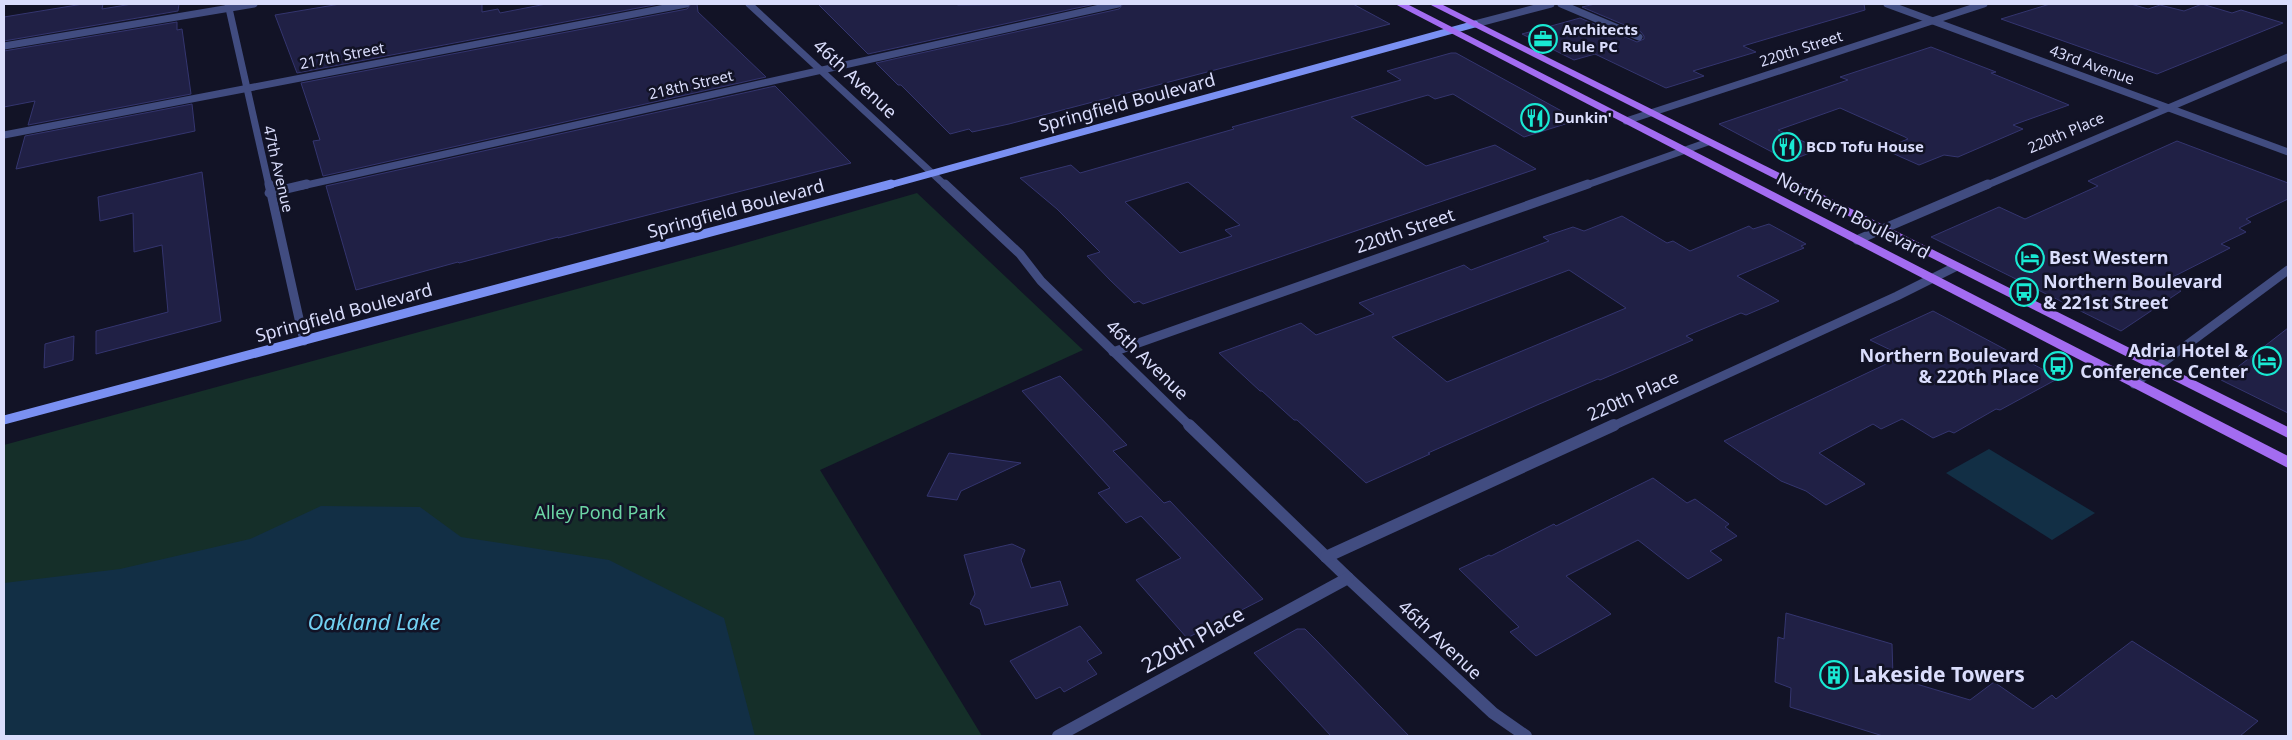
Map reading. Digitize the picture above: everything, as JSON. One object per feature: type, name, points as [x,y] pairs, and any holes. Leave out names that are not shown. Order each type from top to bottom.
[{"type":"main road","name":"Northern Boulevard","points":[[1400,4],[2288,463]]},
{"type":"main road","name":"Northern Boulevard","points":[[1434,4],[2288,433]]},
{"type":"main road","name":"Springfield Boulevard","points":[[4,420],[932,174],[1475,24]]},
{"type":"street","points":[[4,46],[228,6],[254,4]]},
{"type":"street","name":"217th Street","points":[[4,135],[686,4]]},
{"type":"street","name":"46th Avenue","points":[[749,4],[1020,254],[1041,281],[1112,352],[1348,578],[1493,713],[1526,736]]},
{"type":"street","name":"218th Street","points":[[269,193],[1118,4]]},
{"type":"street","points":[[1475,24],[1551,4]]},
{"type":"street","points":[[1561,4],[1638,37]]},
{"type":"street","name":"43rd Avenue","points":[[1887,4],[2288,152]]},
{"type":"street","name":"220th Street","points":[[1626,121],[1984,4]]},
{"type":"street","name":"47th Avenue","points":[[228,6],[245,89],[304,341]]},
{"type":"street","name":"220th Place","points":[[1857,240],[2288,57]]},
{"type":"street","name":"220th Street","points":[[1112,352],[1708,142]]},
{"type":"street","name":"220th Place","points":[[1326,557],[1955,267]]},
{"type":"street","points":[[2134,384],[2288,270]]},
{"type":"street","name":"220th Place","points":[[1058,736],[1348,578]]},
{"type":"green space","name":"Alley Pond Park","points":[[917,193],[1083,350],[820,470],[982,736],[4,736],[4,445],[731,247]]},
{"type":"water","points":[[1989,449],[2095,513],[2052,540],[1946,473]]},
{"type":"water","name":"Oakland Lake","points":[[321,506],[420,507],[461,537],[609,560],[724,618],[755,736],[4,736],[4,583],[120,569],[250,539]]},
{"type":"building","points":[[83,4],[103,4],[102,9],[132,4],[179,4],[178,11],[4,41],[4,17]]},
{"type":"building","points":[[340,4],[482,4],[482,12],[498,9],[500,13],[546,4],[659,4],[297,73],[275,15]]},
{"type":"building","points":[[691,4],[697,4],[698,12],[766,77],[323,176],[313,141],[320,140],[301,83],[687,9]]},
{"type":"building","points":[[818,4],[958,5],[1095,4],[868,54]]},
{"type":"building","points":[[1123,4],[1353,4],[1390,24],[1009,124],[972,132],[969,129],[950,134],[876,63],[1119,9]]},
{"type":"building","points":[[1595,4],[1864,4],[1865,10],[1743,46],[1756,52],[1693,71],[1704,76],[1666,88],[1595,54],[1574,60],[1522,34],[1580,18],[1637,42],[1644,39],[1641,32],[1582,7]]},
{"type":"building","points":[[2050,4],[2131,4],[2148,9],[2160,5],[2184,11],[2202,4],[2232,13],[2241,10],[2283,23],[2157,74],[2001,19]]},
{"type":"building","points":[[177,22],[177,30],[182,29],[191,94],[28,125],[35,101],[4,107],[4,51]]},
{"type":"building","points":[[1931,47],[1996,72],[1991,73],[2069,105],[2013,125],[2023,129],[1958,157],[1944,155],[1919,165],[1883,149],[1908,139],[1840,108],[1778,130],[1820,149],[1789,161],[1719,124],[1848,80],[1840,77]]},
{"type":"building","points":[[1456,53],[1578,120],[1524,137],[1453,94],[1435,99],[1428,95],[1351,117],[1426,166],[1495,145],[1536,169],[1143,304],[1139,301],[1134,303],[1110,280],[1087,256],[1100,252],[1057,209],[1020,178],[1071,165],[1080,173],[1234,129],[1232,127],[1401,80],[1387,71]],"holes":[[[1188,182],[1240,225],[1225,230],[1232,236],[1180,253],[1125,202]]]},
{"type":"building","points":[[775,86],[851,163],[458,262],[356,290],[326,186]]},
{"type":"building","points":[[192,104],[195,131],[16,169],[25,136]]},
{"type":"building","points":[[2177,141],[2288,183],[2288,199],[2246,219],[2251,222],[2239,228],[2246,232],[2221,244],[2230,248],[2163,282],[2181,291],[2121,331],[1931,237],[1999,207],[2025,219],[2098,186],[2088,181]]},
{"type":"building","points":[[202,172],[221,321],[96,354],[96,331],[168,312],[162,245],[134,252],[133,213],[100,221],[98,197]]},
{"type":"building","points":[[1622,216],[1667,243],[1673,241],[1690,251],[1749,226],[1753,229],[1769,224],[1806,244],[1801,246],[1804,248],[1737,276],[1779,301],[1746,315],[1741,313],[1686,336],[1693,340],[1537,405],[1428,453],[1430,454],[1366,483],[1219,353],[1301,323],[1316,335],[1374,314],[1359,303],[1464,265],[1471,270],[1549,241],[1543,237],[1573,227],[1584,231]],"holes":[[[1569,270],[1626,308],[1447,382],[1392,337]]]},
{"type":"building","points":[[1933,311],[2059,378],[2000,410],[1996,409],[1954,433],[1949,431],[1933,438],[1902,419],[1881,429],[1873,424],[1819,453],[1865,484],[1826,505],[1806,491],[1781,481],[1724,441],[1903,356],[1870,340]]},
{"type":"building","name":"Adria Hotel & Conference Center","points":[[2288,328],[2288,413],[2221,380]]},
{"type":"building","points":[[74,336],[73,360],[44,368],[45,344]]},
{"type":"building","points":[[1060,376],[1127,445],[1113,451],[1164,503],[1170,501],[1263,599],[1187,638],[1136,580],[1181,558],[1141,516],[1126,523],[1098,493],[1110,488],[1022,391]]},
{"type":"building","points":[[949,453],[1021,463],[961,491],[957,500],[927,496]]},
{"type":"building","points":[[1653,478],[1687,503],[1695,499],[1729,524],[1725,527],[1737,536],[1710,551],[1722,560],[1688,579],[1638,540],[1566,576],[1611,614],[1536,656],[1510,632],[1519,627],[1459,569],[1489,555],[1491,556],[1554,524],[1556,526]]},
{"type":"building","points":[[1012,544],[1025,550],[1021,560],[1031,588],[1060,581],[1068,605],[985,625],[980,609],[970,604],[975,594],[964,555]]},
{"type":"building","name":"Lakeside Towers","points":[[1786,613],[1892,644],[1893,677],[1970,700],[1994,682],[2033,709],[2052,695],[2056,699],[2132,641],[2258,721],[2240,736],[1883,736],[1790,707],[1791,688],[1775,682],[1778,637],[1784,639]]},
{"type":"building","points":[[1080,626],[1102,653],[1087,661],[1097,674],[1064,692],[1060,687],[1036,699],[1010,661]]},
{"type":"building","points":[[1297,629],[1305,629],[1409,736],[1331,736],[1254,653]]},
{"type":"place","name":"Architects Rule PC","points":[[1543,39]]},
{"type":"place","name":"Dunkin'","points":[[1535,118]]},
{"type":"place","name":"BCD Tofu House","points":[[1787,147]]},
{"type":"place","name":"Best Western","points":[[2030,258]]},
{"type":"place","name":"Northern Boulevard & 221st Street","points":[[2024,292]]},
{"type":"place","name":"Adria Hotel & Conference Center","points":[[2267,361]]},
{"type":"place","name":"Northern Boulevard & 220th Place","points":[[2058,366]]},
{"type":"place","name":"Lakeside Towers","points":[[1834,675]]}]
